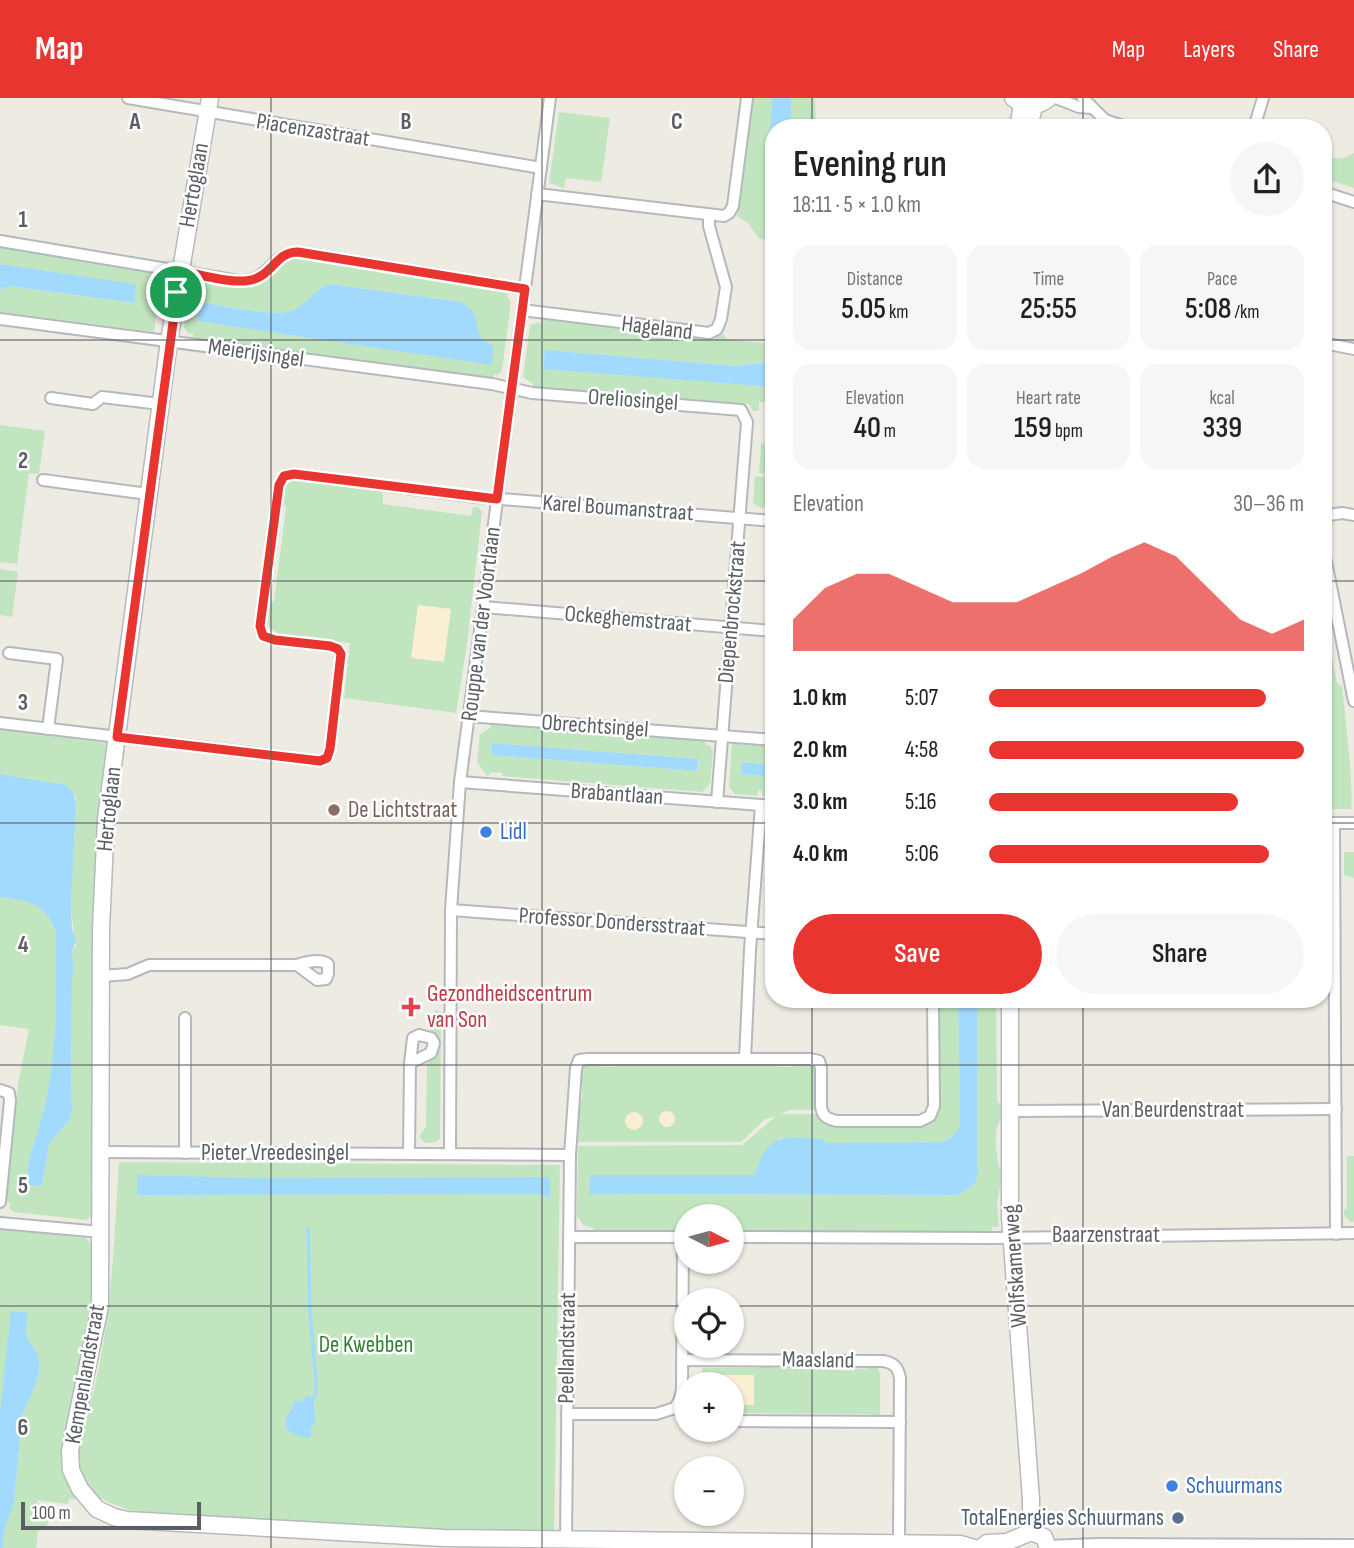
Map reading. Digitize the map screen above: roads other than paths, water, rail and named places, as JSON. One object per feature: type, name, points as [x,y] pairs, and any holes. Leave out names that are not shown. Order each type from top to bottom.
[{"type":"street","name":"Piacenzastraat","points":[[128,98],[208,105],[541,168]]},
{"type":"street","name":"Rouppe van der Voortlaan","points":[[450,1153],[451,910],[460,782],[550,98]]},
{"type":"street","points":[[537,194],[724,216],[733,206],[747,98]]},
{"type":"street","points":[[1056,98],[1079,107],[1092,108]]},
{"type":"street","points":[[1083,98],[1104,119]]},
{"type":"street","points":[[1257,119],[1263,98]]},
{"type":"street","points":[[1022,119],[1030,101]]},
{"type":"street","points":[[1029,119],[1030,101]]},
{"type":"street","name":"Hertoglaan","points":[[101,1232],[101,976],[106,819],[169,341],[208,105]]},
{"type":"street","points":[[1332,195],[1354,202]]},
{"type":"street","name":"Hageland","points":[[522,310],[709,333],[717,329],[726,287],[709,226],[709,216]]},
{"type":"street","points":[[0,241],[249,281],[265,274],[285,253],[298,252],[525,289]]},
{"type":"street","name":"Meierijsingel","points":[[0,319],[512,388]]},
{"type":"street","points":[[1332,344],[1354,349]]},
{"type":"street","name":"Oreliosingel","points":[[512,388],[532,393],[735,408],[741,410],[747,422]]},
{"type":"street","points":[[51,398],[93,404],[102,397],[160,404]]},
{"type":"street","name":"Diepenbrockstraat","points":[[718,802],[747,422]]},
{"type":"street","name":"Karel Boumanstraat","points":[[117,737],[320,761],[327,758],[341,654],[338,649],[330,646],[275,640],[263,636],[260,626],[279,485],[284,476],[294,474],[497,499],[765,520]]},
{"type":"street","points":[[43,480],[148,494]]},
{"type":"street","points":[[1332,515],[1354,515]]},
{"type":"street","points":[[1332,592],[1354,701]]},
{"type":"street","name":"Ockeghemstraat","points":[[483,607],[765,630]]},
{"type":"street","points":[[9,653],[57,659],[48,729]]},
{"type":"street","name":"Obrechtsingel","points":[[468,716],[765,739]]},
{"type":"street","points":[[0,723],[117,737]]},
{"type":"street","name":"Brabantlaan","points":[[460,782],[765,805]]},
{"type":"street","points":[[761,805],[745,1059],[818,1061],[821,1068],[821,1112],[831,1120],[920,1121],[930,1116],[934,1106],[933,1008]]},
{"type":"street","points":[[1332,823],[1354,823]]},
{"type":"street","name":"Professor Dondersstraat","points":[[451,910],[765,934]]},
{"type":"street","points":[[101,976],[128,974],[149,965],[297,965]]},
{"type":"street","name":"Wolfskamerweg","points":[[1010,1008],[1012,1237],[1031,1499],[1031,1532]]},
{"type":"street","points":[[1331,1008],[1336,1109],[1336,1234]]},
{"type":"street","points":[[185,1018],[185,1153]]},
{"type":"street","name":"Peellandstraat","points":[[566,1541],[570,1155],[576,1068],[579,1060],[745,1059]]},
{"type":"street","points":[[409,1153],[410,1063]]},
{"type":"street","points":[[0,1090],[9,1093],[10,1101],[0,1202]]},
{"type":"street","name":"Van Beurdenstraat","points":[[1011,1111],[1336,1109]]},
{"type":"street","name":"Pieter Vreedesingel","points":[[101,1153],[570,1155]]},
{"type":"street","points":[[0,1223],[101,1232]]},
{"type":"street","name":"Kempenlandstraat","points":[[101,1232],[100,1306],[70,1451],[71,1470],[80,1489],[97,1509],[114,1517],[177,1524],[444,1538],[960,1544],[974,1548]]},
{"type":"street","name":"Baarzenstraat","points":[[744,1237],[1354,1233]]},
{"type":"street","points":[[569,1237],[674,1237]]},
{"type":"street","points":[[681,1372],[683,1274]]},
{"type":"street","name":"Maasland","points":[[682,1360],[875,1360],[893,1363],[899,1370],[900,1378],[899,1543]]},
{"type":"street","points":[[567,1414],[656,1414],[674,1408]]},
{"type":"street","points":[[744,1421],[900,1422]]},
{"type":"street","points":[[981,1548],[992,1542],[1007,1542],[1031,1532],[1044,1537],[1048,1547],[1097,1544],[1354,1545]]},
{"type":"water","points":[[772,98],[791,98],[791,119],[771,119]]},
{"type":"water","points":[[0,264],[134,284],[134,303],[9,286],[0,290]]},
{"type":"water","points":[[330,284],[461,302],[474,313],[480,336],[493,346],[492,365],[197,321],[200,302],[248,310],[286,312],[299,307]]},
{"type":"water","points":[[545,350],[736,366],[765,362],[765,386],[543,369]]},
{"type":"water","points":[[492,743],[699,759],[697,771],[491,755]]},
{"type":"water","points":[[742,762],[765,764],[765,776],[741,774]]},
{"type":"water","points":[[0,774],[66,785],[73,792],[76,804],[71,909],[76,940],[72,952],[73,1102],[70,1119],[49,1144],[42,1186],[26,1185],[29,1159],[45,1106],[51,1072],[56,1019],[56,934],[48,916],[36,906],[0,897]]},
{"type":"water","points":[[958,1008],[977,1008],[978,1175],[974,1184],[962,1193],[589,1194],[590,1175],[755,1175],[760,1161],[772,1144],[787,1138],[824,1139],[827,1143],[942,1142],[953,1135],[960,1124]]},
{"type":"water","points":[[137,1175],[254,1178],[549,1177],[550,1196],[137,1195]]},
{"type":"water","points":[[11,1311],[27,1312],[26,1334],[37,1353],[39,1369],[22,1416],[14,1503],[5,1529],[3,1548],[0,1548],[0,1411]]},
{"type":"water","points":[[308,1395],[314,1399],[315,1424],[311,1426],[311,1437],[304,1437],[286,1428],[286,1420],[295,1400],[303,1401]]},
{"type":"waterway","points":[[308,1228],[310,1310],[316,1384],[316,1394],[311,1402]]},
{"type":"place","name":"De Lichtstraat","points":[[334,810]]},
{"type":"place","name":"Lidl","points":[[486,832]]},
{"type":"place","name":"Gezondheidscentrum van Son","points":[[411,1007]]},
{"type":"place","name":"Schuurmans","points":[[1172,1486]]},
{"type":"place","name":"TotalEnergies Schuurmans","points":[[1178,1518]]},
{"type":"park label","name":"De Kwebben","points":[[366,1345]]}]
